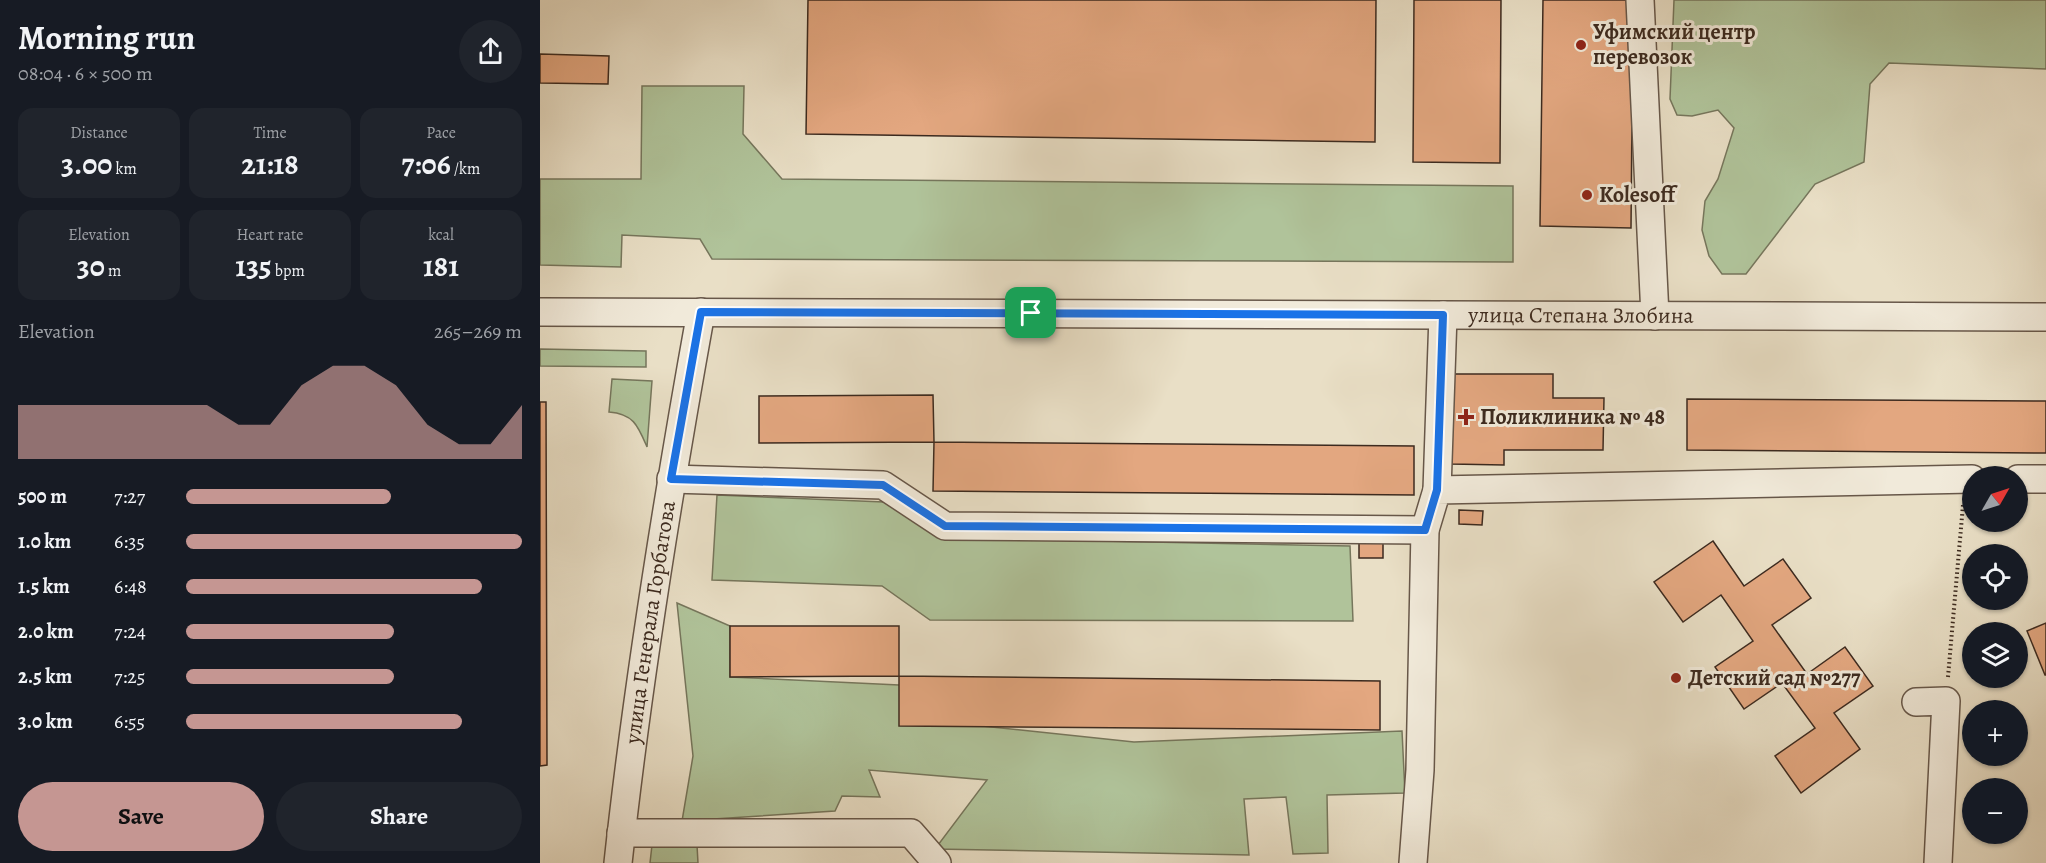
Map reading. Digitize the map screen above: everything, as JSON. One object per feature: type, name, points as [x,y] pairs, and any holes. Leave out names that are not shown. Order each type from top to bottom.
[{"type":"street","points":[[1640,0],[1654,316]]},
{"type":"street","name":"улица Степана Злобина","points":[[540,312],[2046,317]]},
{"type":"street","name":"улица Генерала Горбатова","points":[[618,863],[652,597],[701,312]]},
{"type":"street","points":[[1413,863],[1420,770],[1425,530],[1437,490],[1443,315]]},
{"type":"street","points":[[671,479],[883,485],[945,526],[1425,530]]},
{"type":"street","points":[[1437,490],[1962,479]]},
{"type":"street","points":[[2028,479],[2046,479]]},
{"type":"street","points":[[1916,702],[1946,701],[1938,863]]},
{"type":"street","points":[[621,833],[911,833],[937,863]]},
{"type":"path","points":[[1946,701],[1964,532]]},
{"type":"green space","points":[[1674,0],[2046,0],[2046,69],[1889,63],[1870,84],[1864,162],[1815,184],[1746,274],[1722,274],[1709,256],[1702,230],[1705,201],[1718,179],[1734,128],[1718,110],[1692,116],[1677,115],[1670,99]]},
{"type":"green space","points":[[642,86],[744,86],[743,134],[782,179],[1513,186],[1513,262],[712,259],[700,239],[622,235],[621,267],[540,265],[540,179],[641,179]]},
{"type":"green space","points":[[540,349],[646,351],[646,367],[540,366]]},
{"type":"green space","points":[[612,379],[652,381],[647,447],[641,433],[630,418],[609,412]]},
{"type":"green space","points":[[717,495],[884,502],[952,538],[1350,546],[1353,621],[930,620],[882,586],[712,580]]},
{"type":"green space","points":[[677,603],[730,626],[730,677],[899,685],[982,726],[1134,742],[1402,731],[1405,793],[1327,795],[1328,853],[1293,854],[1286,797],[1244,799],[1249,855],[935,849],[987,780],[869,770],[880,797],[842,796],[835,811],[682,821],[693,756]]},
{"type":"green space","points":[[652,845],[697,845],[698,863],[650,863]]},
{"type":"building","points":[[808,0],[1376,0],[1375,142],[806,134]]},
{"type":"building","points":[[1414,0],[1501,0],[1500,163],[1413,162]]},
{"type":"building","points":[[1543,0],[1633,0],[1631,228],[1540,226]]},
{"type":"building","points":[[540,54],[609,56],[608,84],[540,83]]},
{"type":"building","points":[[1451,374],[1553,374],[1553,398],[1604,398],[1603,450],[1504,450],[1504,465],[1451,464]]},
{"type":"building","points":[[933,395],[934,442],[759,443],[759,396]]},
{"type":"building","points":[[1687,399],[2046,401],[2046,453],[1687,450]]},
{"type":"building","points":[[540,402],[546,402],[547,765],[540,766]]},
{"type":"building","points":[[934,442],[1414,446],[1414,495],[933,491]]},
{"type":"building","points":[[1459,510],[1483,511],[1482,525],[1459,524]]},
{"type":"building","points":[[1713,541],[1744,586],[1783,559],[1811,598],[1772,625],[1807,674],[1845,647],[1873,686],[1834,713],[1860,749],[1801,793],[1775,756],[1815,728],[1782,683],[1744,709],[1715,667],[1753,641],[1721,595],[1683,622],[1654,582]]},
{"type":"building","points":[[1359,543],[1383,543],[1383,558],[1359,558]]},
{"type":"building","points":[[2046,623],[2046,675],[2028,633],[2028,631]]},
{"type":"building","points":[[730,626],[899,626],[899,676],[730,677]]},
{"type":"building","points":[[899,676],[1380,681],[1380,730],[899,726]]},
{"type":"place","name":"Уфимский центр перевозок","points":[[1581,45]]},
{"type":"place","name":"Kolesoff","points":[[1587,195]]},
{"type":"place","name":"Поликлиника № 48","points":[[1466,417]]},
{"type":"place","name":"Детский сад №277","points":[[1676,678]]},
{"type":"route","points":[[701,312],[1031,313],[1443,315],[1437,490],[1425,530],[945,526],[883,485],[671,479],[701,312]]}]
